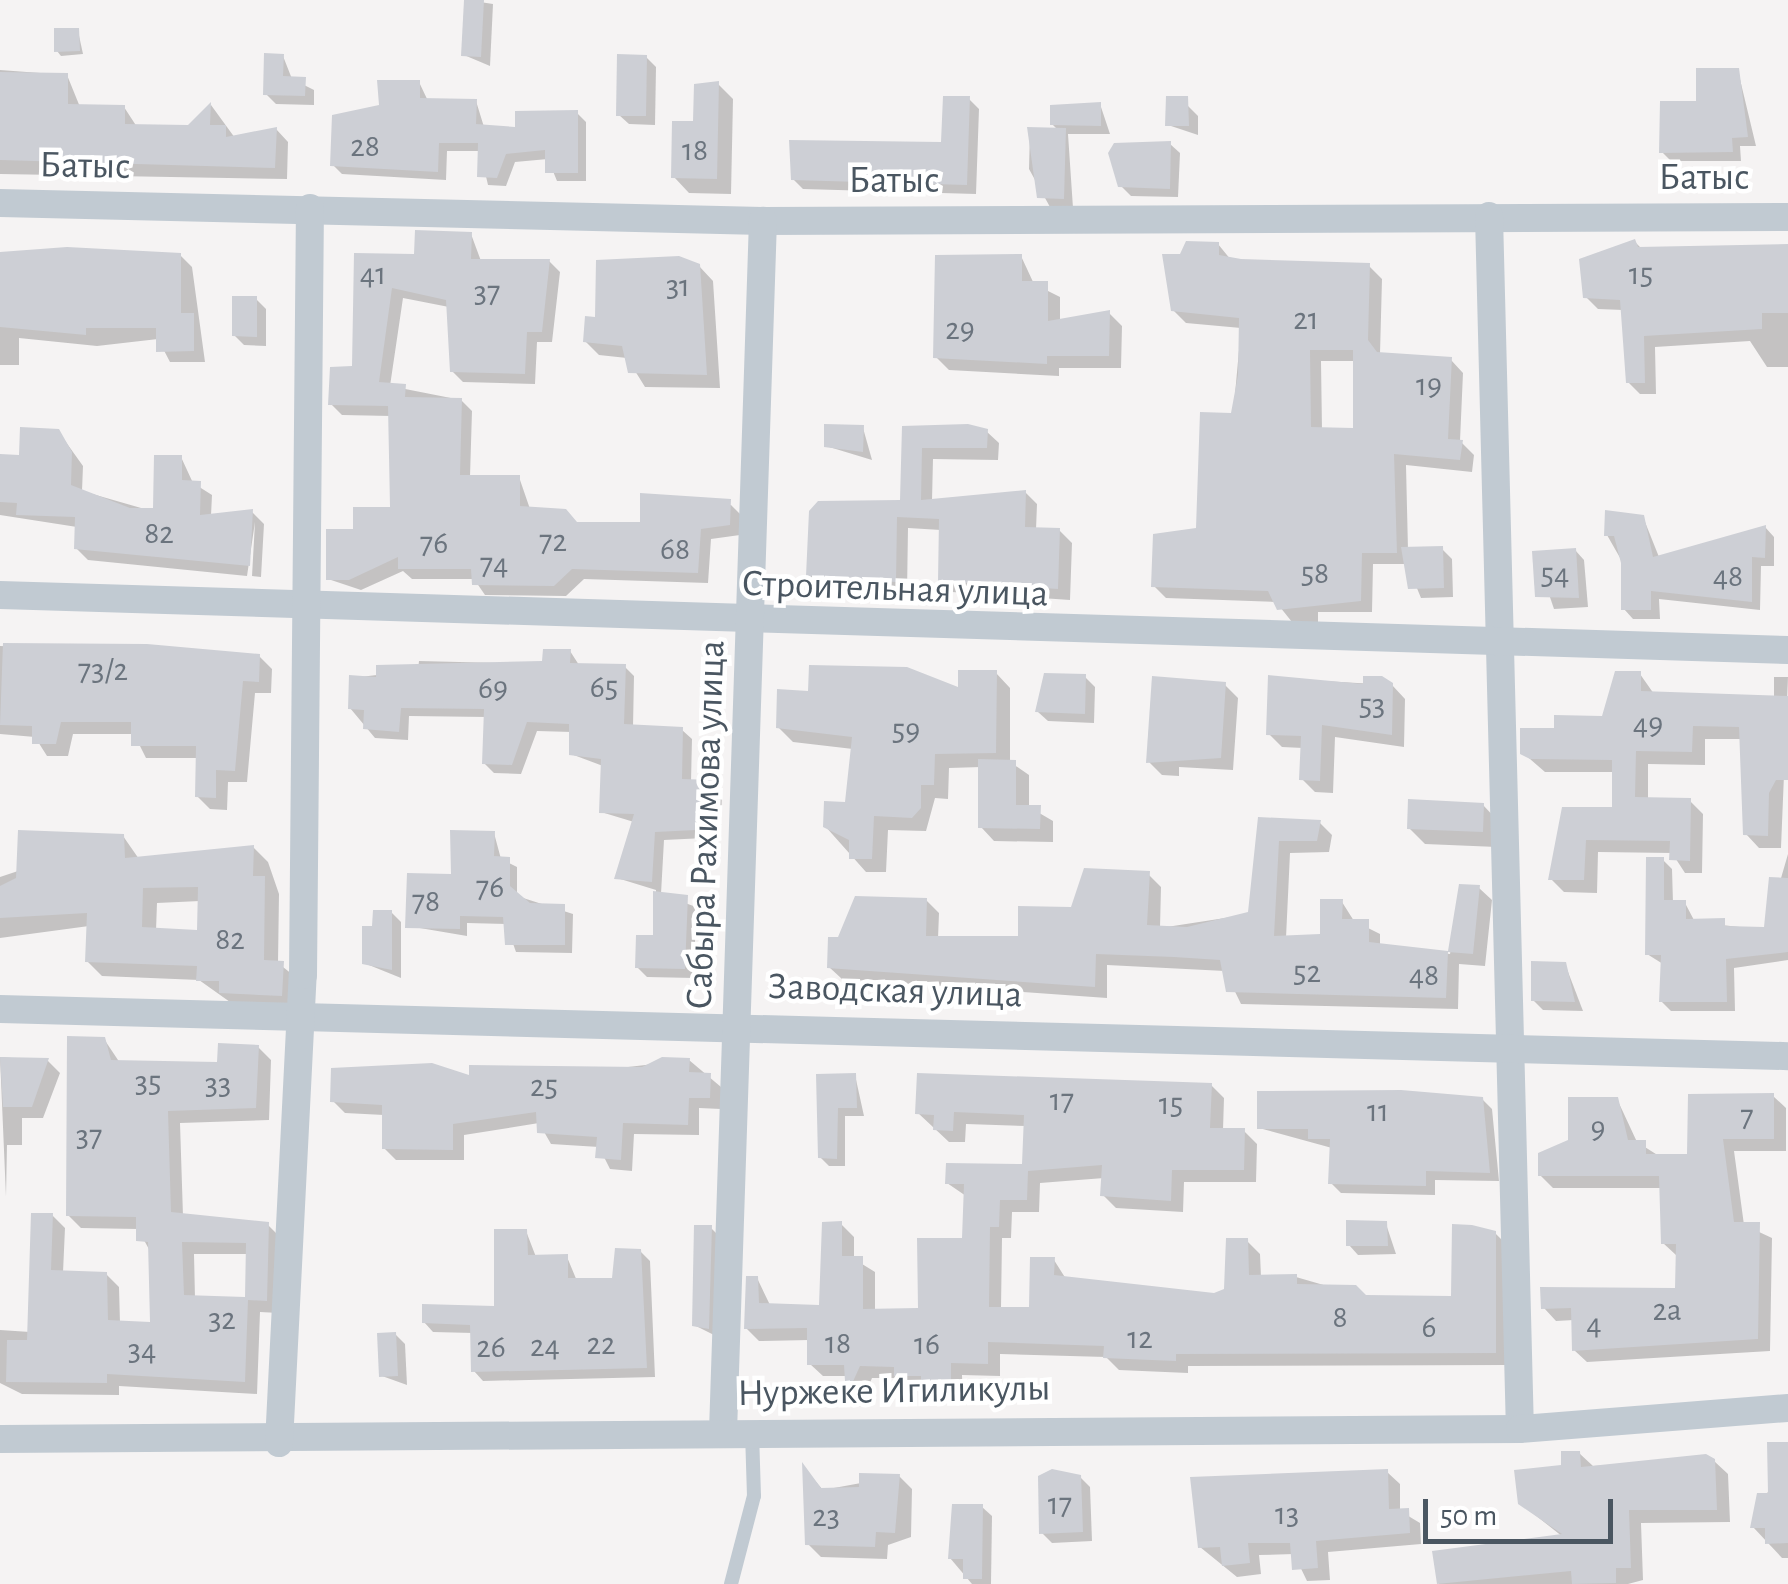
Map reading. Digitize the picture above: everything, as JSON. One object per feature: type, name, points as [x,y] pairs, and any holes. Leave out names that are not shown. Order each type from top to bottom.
[{"type":"street","name":"Батыс","points":[[0,204],[763,221],[1788,217]]},
{"type":"street","points":[[279,1443],[301,1019],[310,208]]},
{"type":"street","points":[[1489,216],[1505,643],[1509,1048],[1520,1429]]},
{"type":"street","name":"Сабыра Рахимова улица","points":[[723,1432],[763,221]]},
{"type":"street","name":"Строительная улица","points":[[0,595],[752,623],[1788,650]]},
{"type":"street","name":"Заводская улица","points":[[0,1009],[301,1019],[737,1024],[1788,1056]]},
{"type":"street","name":"Нуржеке Игиликулы","points":[[0,1440],[279,1443],[752,1431],[1520,1429],[1788,1408]]},
{"type":"lane","points":[[731,1584],[754,1496],[752,1431]]},
{"type":"building","points":[[464,0],[484,0],[481,57],[461,56]]},
{"type":"building","points":[[54,28],[79,28],[80,51],[54,52]]},
{"type":"building","points":[[264,53],[284,54],[283,76],[306,77],[305,96],[263,95]]},
{"type":"building","points":[[617,54],[647,55],[646,116],[616,116]]},
{"type":"building","points":[[1696,68],[1739,68],[1748,137],[1732,138],[1733,152],[1659,153],[1660,101],[1696,101]]},
{"type":"building","points":[[0,72],[68,73],[68,104],[125,105],[125,124],[188,125],[211,102],[210,125],[226,125],[226,137],[277,127],[275,168],[0,160]]},
{"type":"building","points":[[377,80],[420,80],[420,98],[477,99],[476,124],[515,127],[515,111],[578,110],[578,173],[545,173],[545,150],[506,154],[497,178],[477,177],[478,143],[439,143],[438,172],[330,166],[332,115],[379,105]]},
{"type":"building","points":[[719,81],[717,179],[671,178],[672,121],[693,121],[694,84]]},
{"type":"building","points":[[943,96],[970,96],[967,185],[791,180],[789,140],[941,142]]},
{"type":"building","points":[[1166,96],[1188,96],[1189,126],[1165,126]]},
{"type":"building","points":[[1101,102],[1101,126],[1050,125],[1050,105]]},
{"type":"building","points":[[1027,127],[1066,128],[1064,199],[1037,198]]},
{"type":"building","points":[[1171,141],[1170,189],[1118,187],[1108,153],[1114,143]]},
{"type":"building","points":[[415,230],[472,232],[471,259],[550,259],[542,332],[527,332],[525,374],[450,372],[446,300],[392,288],[379,382],[406,384],[405,397],[462,398],[460,475],[520,475],[520,506],[566,509],[577,522],[640,522],[640,493],[731,499],[730,525],[701,529],[698,573],[572,569],[554,586],[472,585],[471,569],[398,569],[398,557],[349,580],[326,580],[326,529],[353,529],[353,507],[390,507],[388,406],[328,405],[330,367],[352,366],[354,253],[414,254]]},
{"type":"building","points":[[1635,239],[1638,247],[1788,244],[1788,313],[1762,313],[1762,329],[1644,336],[1645,383],[1626,383],[1620,300],[1583,298],[1579,259]]},
{"type":"building","points":[[1186,241],[1219,242],[1219,255],[1241,259],[1370,263],[1368,340],[1377,352],[1452,357],[1448,439],[1463,440],[1460,460],[1394,454],[1397,553],[1362,553],[1361,601],[1277,610],[1268,591],[1151,587],[1153,534],[1196,528],[1200,412],[1231,413],[1238,375],[1239,318],[1171,311],[1162,254],[1180,254]],"holes":[[[1310,350],[1353,350],[1353,428],[1311,427]]]},
{"type":"building","points":[[67,247],[181,253],[181,313],[194,313],[194,351],[156,352],[156,328],[86,328],[86,335],[0,327],[0,252]]},
{"type":"building","points":[[1022,254],[1022,281],[1048,281],[1048,321],[1110,310],[1109,356],[1047,356],[1047,364],[933,358],[935,255]]},
{"type":"building","points":[[679,256],[700,264],[707,375],[628,373],[622,346],[583,342],[585,316],[595,317],[596,260]]},
{"type":"building","points":[[232,296],[257,296],[257,337],[232,336]]},
{"type":"building","points":[[824,424],[864,425],[863,452],[824,447]]},
{"type":"building","points":[[968,424],[988,429],[987,448],[922,448],[921,500],[1026,490],[1025,527],[1060,528],[1058,589],[938,581],[939,519],[897,517],[896,582],[806,576],[809,511],[818,501],[900,500],[902,426]]},
{"type":"building","points":[[20,427],[59,429],[72,452],[71,485],[130,508],[153,508],[154,455],[182,455],[182,480],[201,481],[200,515],[253,509],[250,566],[74,549],[75,517],[16,515],[17,503],[0,502],[0,454],[19,455]]},
{"type":"building","points":[[1605,510],[1644,515],[1653,557],[1766,525],[1765,558],[1752,557],[1752,602],[1651,591],[1651,610],[1621,610],[1621,563],[1614,536],[1604,536]]},
{"type":"building","points":[[1443,546],[1444,588],[1408,589],[1401,547]]},
{"type":"building","points":[[1576,548],[1579,598],[1535,597],[1532,551]]},
{"type":"building","points":[[3,643],[147,644],[260,654],[259,682],[243,681],[235,771],[216,770],[216,798],[195,797],[196,746],[131,746],[131,722],[61,722],[56,744],[32,744],[32,726],[0,725]]},
{"type":"building","points":[[543,649],[571,649],[570,663],[626,664],[624,724],[683,727],[682,779],[713,780],[712,815],[697,814],[696,830],[655,832],[652,882],[614,879],[634,814],[599,813],[601,759],[569,755],[569,724],[527,722],[512,765],[482,764],[484,709],[401,708],[399,732],[363,729],[364,710],[348,709],[349,675],[376,677],[376,665],[542,661]]},
{"type":"building","points":[[809,665],[907,667],[958,687],[958,670],[997,670],[996,753],[935,754],[934,785],[921,785],[921,808],[912,818],[874,816],[872,859],[849,859],[849,840],[823,827],[824,801],[845,802],[852,737],[776,728],[777,689],[808,691]]},
{"type":"building","points":[[1615,671],[1641,671],[1641,691],[1788,696],[1788,780],[1776,780],[1769,793],[1768,836],[1743,835],[1739,727],[1693,726],[1692,752],[1636,751],[1635,797],[1691,798],[1690,861],[1669,860],[1670,841],[1586,840],[1584,880],[1548,880],[1562,807],[1612,807],[1612,760],[1530,759],[1520,754],[1520,728],[1554,728],[1554,715],[1602,716]]},
{"type":"building","points":[[1044,673],[1086,674],[1085,714],[1035,712]]},
{"type":"building","points":[[1268,675],[1363,684],[1363,676],[1382,676],[1393,683],[1392,735],[1322,725],[1320,781],[1299,780],[1301,736],[1266,735]]},
{"type":"building","points":[[1152,676],[1226,682],[1221,758],[1146,763]]},
{"type":"building","points":[[978,759],[1016,760],[1016,805],[1041,805],[1040,829],[978,828]]},
{"type":"building","points":[[1408,799],[1484,803],[1483,832],[1407,829]]},
{"type":"building","points":[[1258,817],[1321,820],[1317,841],[1279,841],[1274,936],[1320,934],[1320,899],[1343,899],[1342,919],[1369,919],[1369,942],[1448,951],[1459,884],[1480,885],[1473,954],[1448,952],[1446,998],[1226,992],[1220,960],[1174,957],[1096,954],[1095,987],[827,968],[828,937],[838,937],[855,896],[927,898],[926,936],[1018,936],[1018,906],[1071,907],[1084,868],[1150,871],[1147,925],[1187,927],[1248,912]]},
{"type":"building","points":[[18,830],[124,834],[125,858],[254,845],[253,876],[265,876],[264,960],[284,961],[282,996],[219,993],[219,981],[196,981],[197,966],[85,962],[87,913],[0,918],[0,886],[16,878]],"holes":[[[198,887],[197,930],[142,927],[143,888]]]},
{"type":"building","points":[[450,830],[495,831],[494,856],[510,857],[510,886],[530,903],[565,904],[565,945],[505,945],[503,917],[460,916],[460,929],[405,928],[407,873],[451,874]]},
{"type":"building","points":[[1646,857],[1664,857],[1664,900],[1686,900],[1686,919],[1725,918],[1725,926],[1764,927],[1769,877],[1788,878],[1788,952],[1726,959],[1727,1002],[1659,1002],[1661,955],[1645,955]]},
{"type":"building","points":[[653,891],[688,895],[685,969],[635,968],[636,935],[653,935]]},
{"type":"building","points":[[373,910],[392,910],[392,970],[362,964],[362,926],[372,926]]},
{"type":"building","points":[[1531,961],[1566,962],[1575,1002],[1531,1001]]},
{"type":"building","points":[[67,1036],[105,1037],[111,1060],[217,1062],[218,1043],[259,1045],[256,1108],[168,1111],[171,1212],[269,1222],[267,1301],[248,1300],[245,1382],[107,1374],[107,1383],[6,1382],[7,1340],[27,1340],[31,1213],[53,1213],[51,1270],[107,1272],[108,1320],[150,1322],[148,1242],[136,1241],[136,1217],[66,1216]],"holes":[[[182,1242],[246,1243],[245,1297],[184,1295]]]},
{"type":"building","points":[[0,1057],[49,1058],[32,1107],[3,1107]]},
{"type":"building","points":[[662,1057],[690,1058],[689,1072],[711,1073],[710,1098],[689,1098],[688,1125],[623,1123],[621,1160],[595,1158],[597,1137],[537,1133],[536,1112],[453,1124],[453,1150],[382,1149],[382,1105],[330,1102],[331,1068],[432,1063],[469,1075],[469,1065],[642,1067]]},
{"type":"building","points":[[856,1073],[857,1108],[838,1108],[837,1159],[818,1158],[816,1074]]},
{"type":"building","points":[[917,1073],[1212,1083],[1210,1128],[1245,1128],[1244,1170],[1172,1170],[1171,1201],[1100,1196],[1102,1165],[1028,1171],[1027,1200],[1000,1200],[999,1227],[990,1227],[989,1307],[1029,1307],[1030,1257],[1055,1257],[1054,1275],[1214,1293],[1224,1289],[1226,1238],[1248,1238],[1249,1275],[1297,1274],[1297,1284],[1356,1285],[1366,1295],[1451,1296],[1452,1224],[1472,1225],[1496,1231],[1496,1353],[1176,1354],[1176,1361],[1103,1358],[1104,1346],[988,1342],[988,1364],[951,1363],[951,1390],[921,1391],[921,1376],[894,1376],[894,1367],[860,1366],[846,1397],[844,1365],[807,1365],[807,1328],[744,1329],[746,1276],[758,1276],[759,1303],[819,1305],[822,1222],[842,1221],[842,1256],[863,1256],[863,1309],[918,1308],[917,1238],[962,1238],[964,1184],[945,1184],[946,1163],[1022,1164],[1024,1115],[954,1112],[953,1131],[933,1130],[934,1115],[915,1114]]},
{"type":"building","points":[[1401,1090],[1483,1097],[1490,1173],[1426,1171],[1426,1186],[1328,1184],[1330,1139],[1308,1139],[1308,1129],[1257,1129],[1257,1091]]},
{"type":"building","points":[[1774,1093],[1774,1139],[1723,1139],[1734,1222],[1760,1222],[1758,1339],[1572,1351],[1571,1308],[1541,1309],[1540,1287],[1675,1288],[1676,1244],[1661,1244],[1659,1176],[1538,1176],[1538,1153],[1568,1140],[1568,1097],[1618,1097],[1628,1140],[1646,1140],[1646,1154],[1687,1154],[1688,1094]]},
{"type":"building","points":[[1346,1220],[1387,1221],[1388,1246],[1346,1246]]},
{"type":"building","points":[[694,1225],[712,1225],[709,1329],[692,1326]]},
{"type":"building","points":[[494,1229],[527,1229],[528,1255],[568,1254],[568,1278],[612,1278],[615,1248],[641,1249],[647,1368],[471,1372],[470,1325],[422,1323],[422,1304],[494,1306]]},
{"type":"building","points":[[396,1332],[398,1376],[379,1377],[377,1333]]},
{"type":"building","points":[[1767,1442],[1788,1442],[1788,1543],[1765,1544],[1765,1528],[1750,1528],[1757,1493],[1768,1493]]},
{"type":"building","points":[[1561,1451],[1580,1451],[1581,1467],[1706,1454],[1715,1459],[1717,1510],[1629,1510],[1631,1568],[1616,1568],[1616,1583],[1572,1584],[1571,1571],[1437,1584],[1432,1551],[1562,1534],[1518,1504],[1514,1470],[1561,1465]]},
{"type":"building","points":[[802,1462],[821,1488],[859,1487],[859,1473],[900,1474],[895,1533],[876,1532],[875,1547],[805,1545]]},
{"type":"building","points":[[1052,1469],[1081,1475],[1083,1532],[1039,1534],[1038,1476]]},
{"type":"building","points":[[1388,1469],[1389,1509],[1409,1508],[1410,1533],[1316,1541],[1318,1568],[1292,1570],[1290,1543],[1248,1543],[1250,1563],[1222,1566],[1220,1547],[1198,1548],[1190,1477]]},
{"type":"building","points":[[952,1504],[983,1504],[982,1579],[963,1579],[963,1559],[948,1559]]}]
